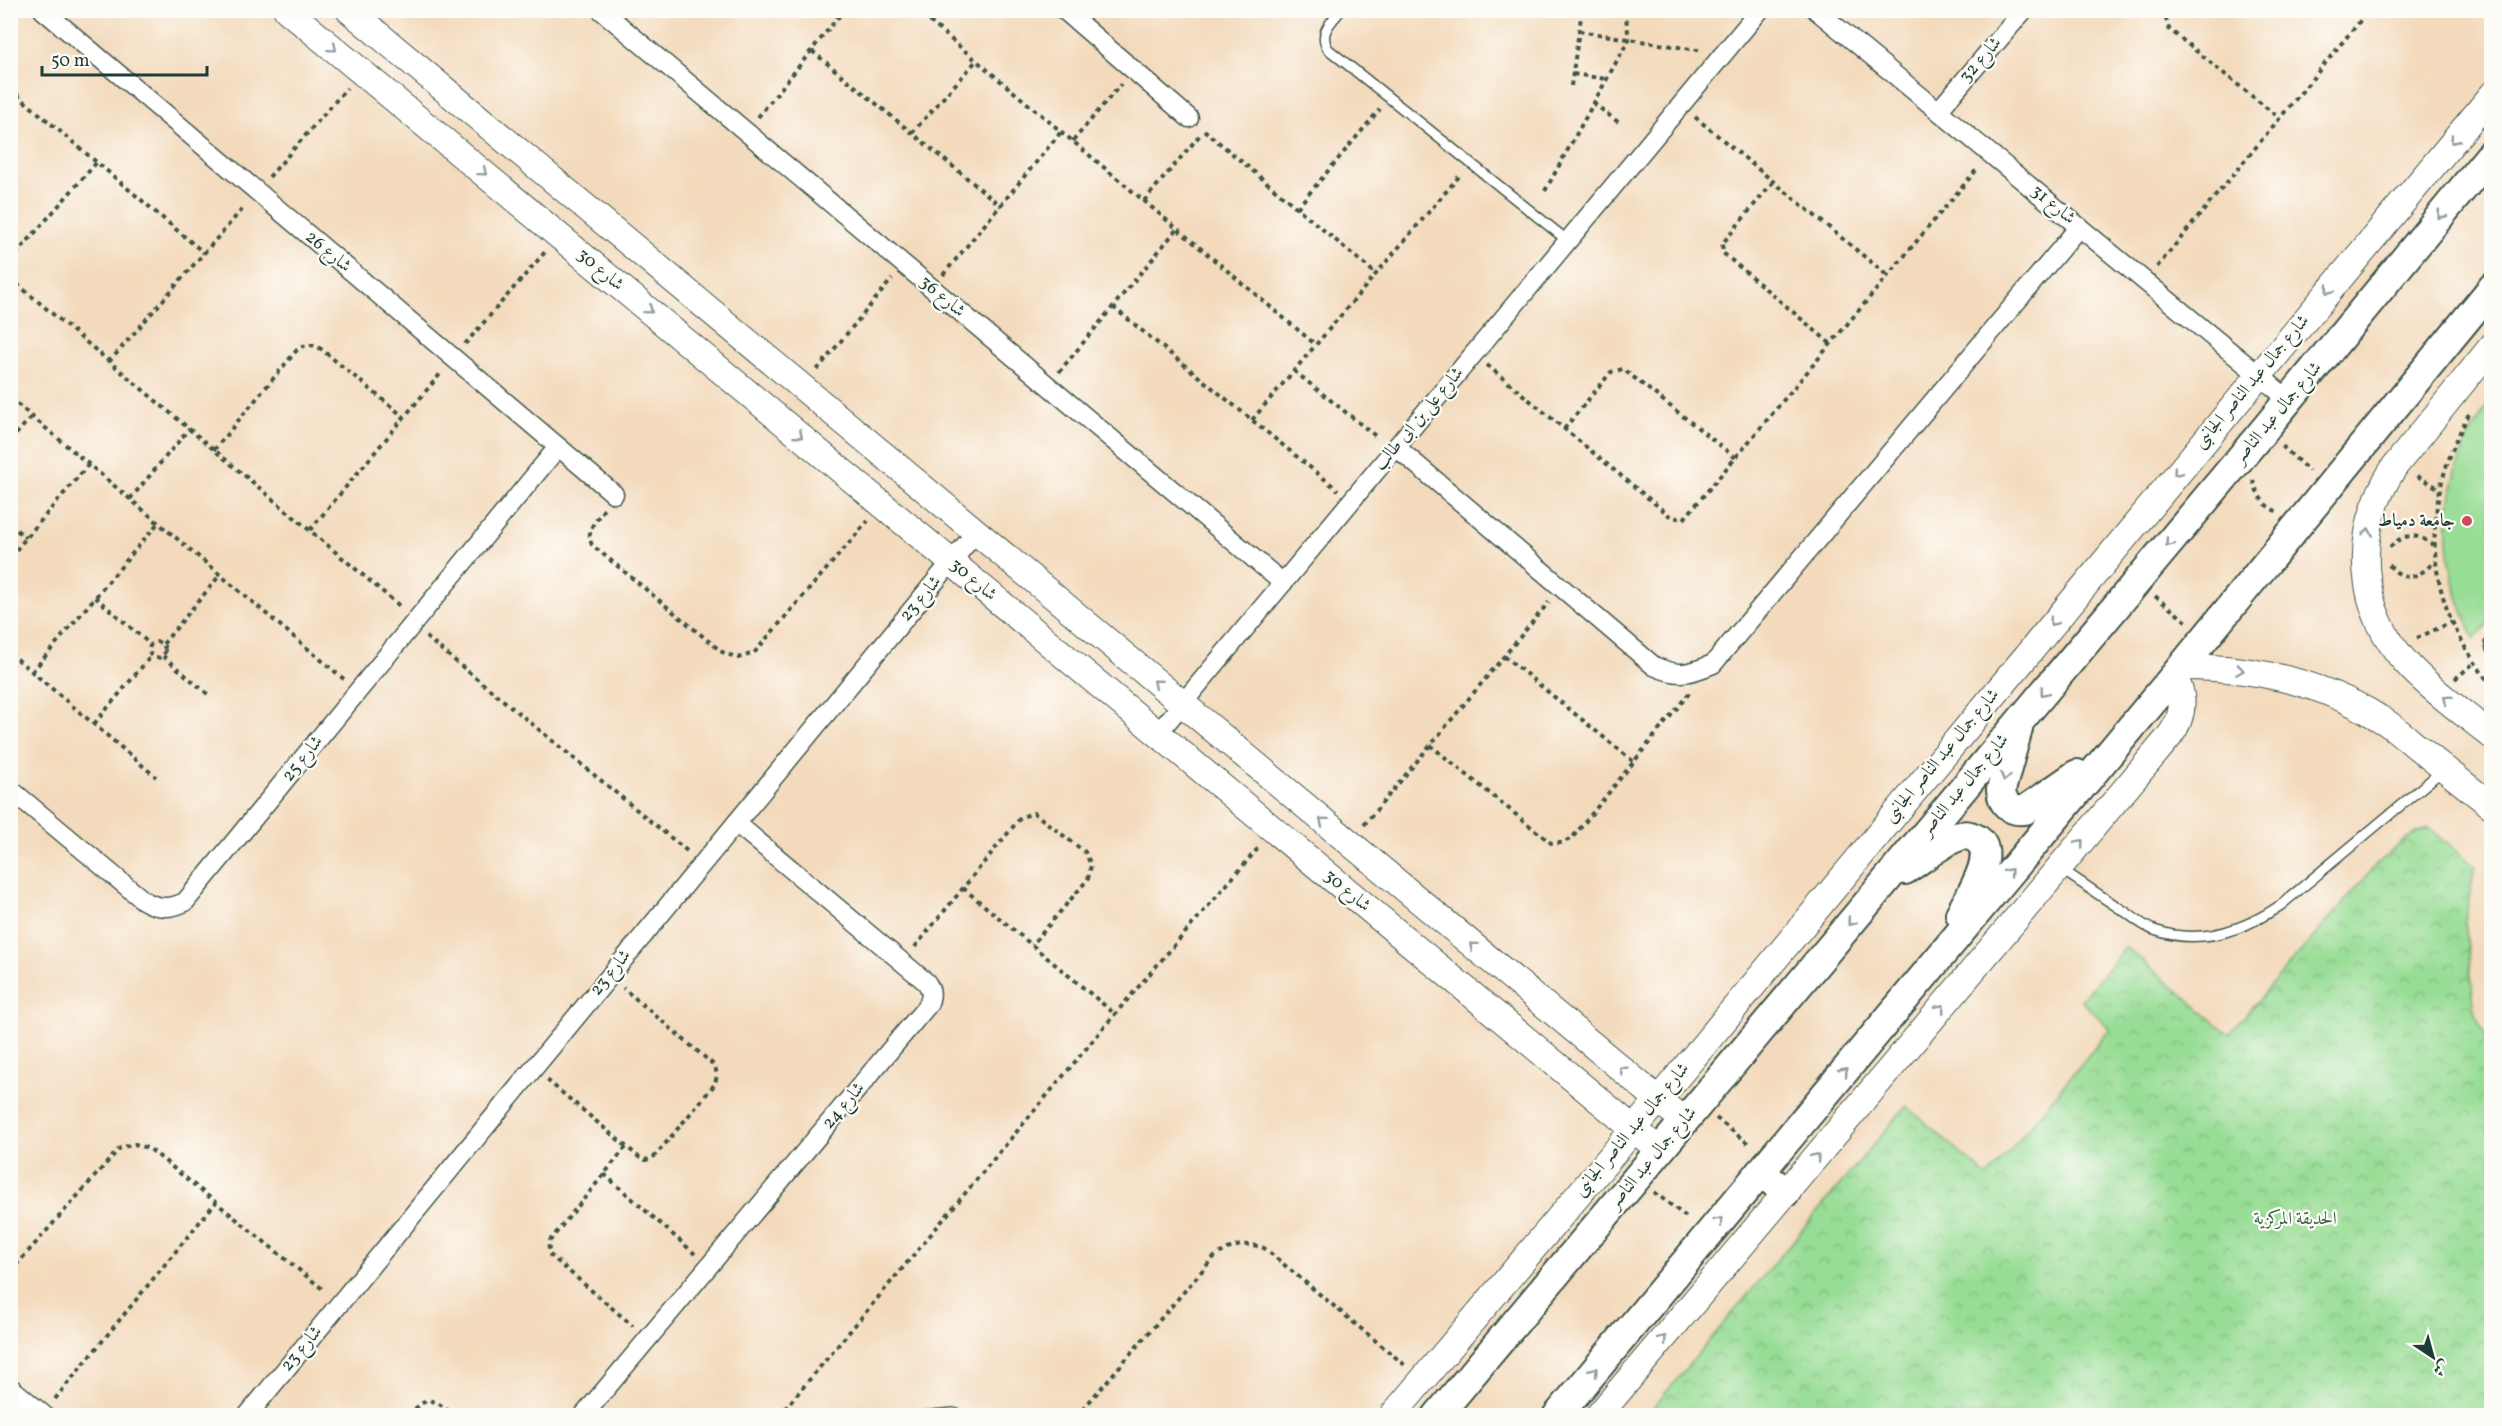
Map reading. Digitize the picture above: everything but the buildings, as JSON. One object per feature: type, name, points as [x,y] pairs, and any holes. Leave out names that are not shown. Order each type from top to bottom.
[{"type":"main road","name":"شارع جمال عبد الناصر","points":[[1437,1416],[2138,581],[2492,153]]},
{"type":"main road","points":[[1557,1416],[2178,671],[2492,288]]},
{"type":"main road","points":[[2020,721],[2001,790],[2004,802],[2013,810],[2019,811],[2031,807],[2110,751]]},
{"type":"main road","points":[[1882,885],[1957,837],[1967,835],[1981,842],[1986,852],[1985,862],[1943,952]]},
{"type":"main road","points":[[1765,1166],[1786,1192]]},
{"type":"street","name":"شارع 26","points":[[42,10],[614,494]]},
{"type":"street","name":"شارع 30","points":[[287,10],[1659,1150]]},
{"type":"street","points":[[349,10],[1658,1100],[1691,1113]]},
{"type":"street","name":"شارع 36","points":[[601,10],[1283,583]]},
{"type":"street","points":[[1064,10],[1189,118]]},
{"type":"street","points":[[1680,105],[1760,10]]},
{"type":"street","name":"شارع 31","points":[[1816,10],[2289,400]]},
{"type":"street","name":"شارع 32","points":[[1939,110],[2024,10]]},
{"type":"street","name":"شارع جمال عبد الناصر الجانبى","points":[[1392,1416],[1634,1129],[2492,95]]},
{"type":"street","name":"شارع على بن ابى طالب","points":[[1158,733],[1680,105]]},
{"type":"street","points":[[1395,449],[1654,666],[1668,673],[1683,674],[1713,664],[2079,227]]},
{"type":"street","points":[[2492,346],[2394,466],[2382,485],[2368,525],[2365,547],[2366,570],[2372,602],[2385,633],[2397,652],[2412,669],[2492,736]]},
{"type":"street","name":"شارع 25","points":[[10,789],[143,900],[153,906],[164,908],[175,907],[185,902],[558,447]]},
{"type":"street","name":"شارع 23","points":[[247,1416],[976,532]]},
{"type":"street","points":[[1598,1416],[2176,728],[2182,706],[2178,671],[2234,668],[2260,672],[2327,692],[2382,719],[2492,806]]},
{"type":"street","name":"شارع 24","points":[[583,1416],[928,1005],[932,993],[930,987],[903,962],[736,823]]},
{"type":"street","points":[[14,1397],[44,1415]]},
{"type":"lane","points":[[1341,10],[1324,32],[1328,49],[1568,241]]},
{"type":"lane","points":[[2059,868],[2152,930],[2179,936],[2206,937],[2233,931],[2258,921],[2280,905],[2445,769]]},
{"type":"lane","points":[[922,1416],[953,1413],[966,1416]]},
{"type":"path","points":[[916,10],[1316,345]]},
{"type":"path","points":[[1571,86],[1582,10]]},
{"type":"path","points":[[1545,191],[1629,39],[1625,10]]},
{"type":"path","points":[[2171,10],[2166,19],[2169,29],[2279,118]]},
{"type":"path","points":[[2145,281],[2369,10]]},
{"type":"path","points":[[746,132],[841,12]]},
{"type":"path","points":[[1579,31],[1723,54]]},
{"type":"path","points":[[812,51],[1001,206]]},
{"type":"path","points":[[912,133],[976,61]]},
{"type":"path","points":[[1073,141],[1133,70]]},
{"type":"path","points":[[109,362],[361,72]]},
{"type":"path","points":[[1573,75],[1606,79]]},
{"type":"path","points":[[10,89],[204,253]]},
{"type":"path","points":[[1297,208],[1390,97]]},
{"type":"path","points":[[1593,103],[1618,122]]},
{"type":"path","points":[[1680,105],[1888,276]]},
{"type":"path","points":[[1189,118],[1376,274]]},
{"type":"path","points":[[1144,201],[1204,130]]},
{"type":"path","points":[[932,288],[1061,132]]},
{"type":"path","points":[[1474,354],[1675,519],[1688,516],[1990,154]]},
{"type":"path","points":[[10,261],[97,162]]},
{"type":"path","points":[[1252,420],[1471,162]]},
{"type":"path","points":[[1773,182],[1722,244],[1724,256],[1831,344]]},
{"type":"path","points":[[1048,386],[1177,229]]},
{"type":"path","points":[[309,530],[559,236]]},
{"type":"path","points":[[802,388],[904,264]]},
{"type":"path","points":[[10,278],[309,530],[414,623],[702,863]]},
{"type":"path","points":[[1113,307],[1352,501]]},
{"type":"path","points":[[214,450],[296,351],[305,345],[321,349],[404,417]]},
{"type":"path","points":[[1564,429],[1611,372],[1623,369],[1736,458]]},
{"type":"path","points":[[1294,371],[1395,449]]},
{"type":"path","points":[[10,398],[358,692]]},
{"type":"path","points":[[2474,407],[2452,450],[2440,489],[2434,546],[2441,595],[2452,622],[2475,662],[2492,685]]},
{"type":"path","points":[[10,441],[32,416]]},
{"type":"path","points":[[129,499],[189,429]]},
{"type":"path","points":[[2264,430],[2328,488]]},
{"type":"path","points":[[2244,454],[2255,489],[2265,506],[2281,512],[2306,515]]},
{"type":"path","points":[[10,557],[89,464]]},
{"type":"path","points":[[2409,472],[2440,489]]},
{"type":"path","points":[[614,494],[590,528],[591,544],[722,652],[738,658],[754,653],[882,504]]},
{"type":"path","points":[[32,672],[158,523]]},
{"type":"path","points":[[10,524],[26,538]]},
{"type":"path","points":[[2389,547],[2397,539],[2407,535],[2425,539],[2434,546]]},
{"type":"path","points":[[2390,541],[2390,575]]},
{"type":"path","points":[[2389,565],[2407,578],[2422,574],[2435,560]]},
{"type":"path","points":[[163,644],[220,575]]},
{"type":"path","points":[[2138,581],[2206,637]]},
{"type":"path","points":[[1349,843],[1561,587]]},
{"type":"path","points":[[95,597],[151,645]]},
{"type":"path","points":[[2414,639],[2452,622]]},
{"type":"path","points":[[2410,634],[2419,647]]},
{"type":"path","points":[[151,656],[148,648],[154,642],[163,644]]},
{"type":"path","points":[[163,644],[165,648],[163,656]]},
{"type":"path","points":[[10,653],[156,777]]},
{"type":"path","points":[[151,656],[160,658],[163,656]]},
{"type":"path","points":[[94,724],[151,656]]},
{"type":"path","points":[[163,656],[210,696]]},
{"type":"path","points":[[1504,656],[1634,762]]},
{"type":"path","points":[[2452,681],[2475,662]]},
{"type":"path","points":[[1430,745],[1551,843],[1568,841],[1713,664]]},
{"type":"path","points":[[2448,678],[2458,685]]},
{"type":"path","points":[[903,962],[1021,817],[1029,813],[1034,813],[1085,852],[1091,865],[1089,879],[1032,945]]},
{"type":"path","points":[[779,1416],[1115,1014],[1274,830]]},
{"type":"path","points":[[963,888],[1115,1014]]},
{"type":"path","points":[[533,1068],[643,1160],[652,1158],[715,1084],[717,1075],[715,1066],[609,976]]},
{"type":"path","points":[[1691,1113],[1765,1166]]},
{"type":"path","points":[[10,1272],[115,1154],[127,1145],[143,1145],[340,1303]]},
{"type":"path","points":[[626,1147],[548,1243],[548,1249],[550,1255],[647,1339]]},
{"type":"path","points":[[603,1174],[709,1266]]},
{"type":"path","points":[[1636,1178],[1708,1234]]},
{"type":"path","points":[[44,1415],[216,1202]]},
{"type":"path","points":[[1077,1416],[1213,1258],[1238,1244],[1251,1244],[1264,1248],[1422,1379]]},
{"type":"path","points":[[409,1416],[419,1404],[436,1400],[455,1416]]},
{"type":"green space","name":"جامعة دمياط","points":[[2491,401],[2491,620],[2475,639],[2462,609],[2453,578],[2448,517],[2452,487],[2461,458],[2473,429]]},
{"type":"green space","name":"الحديقة المركزية","points":[[2428,828],[2475,866],[2465,920],[2475,1014],[2492,1048],[2491,1415],[1647,1415],[1906,1106],[1988,1177],[2110,1029],[2081,1000],[2126,947],[2229,1034],[2376,865],[2407,838]]},
{"type":"place","name":"جامعة دمياط","points":[[2467,521]]}]
